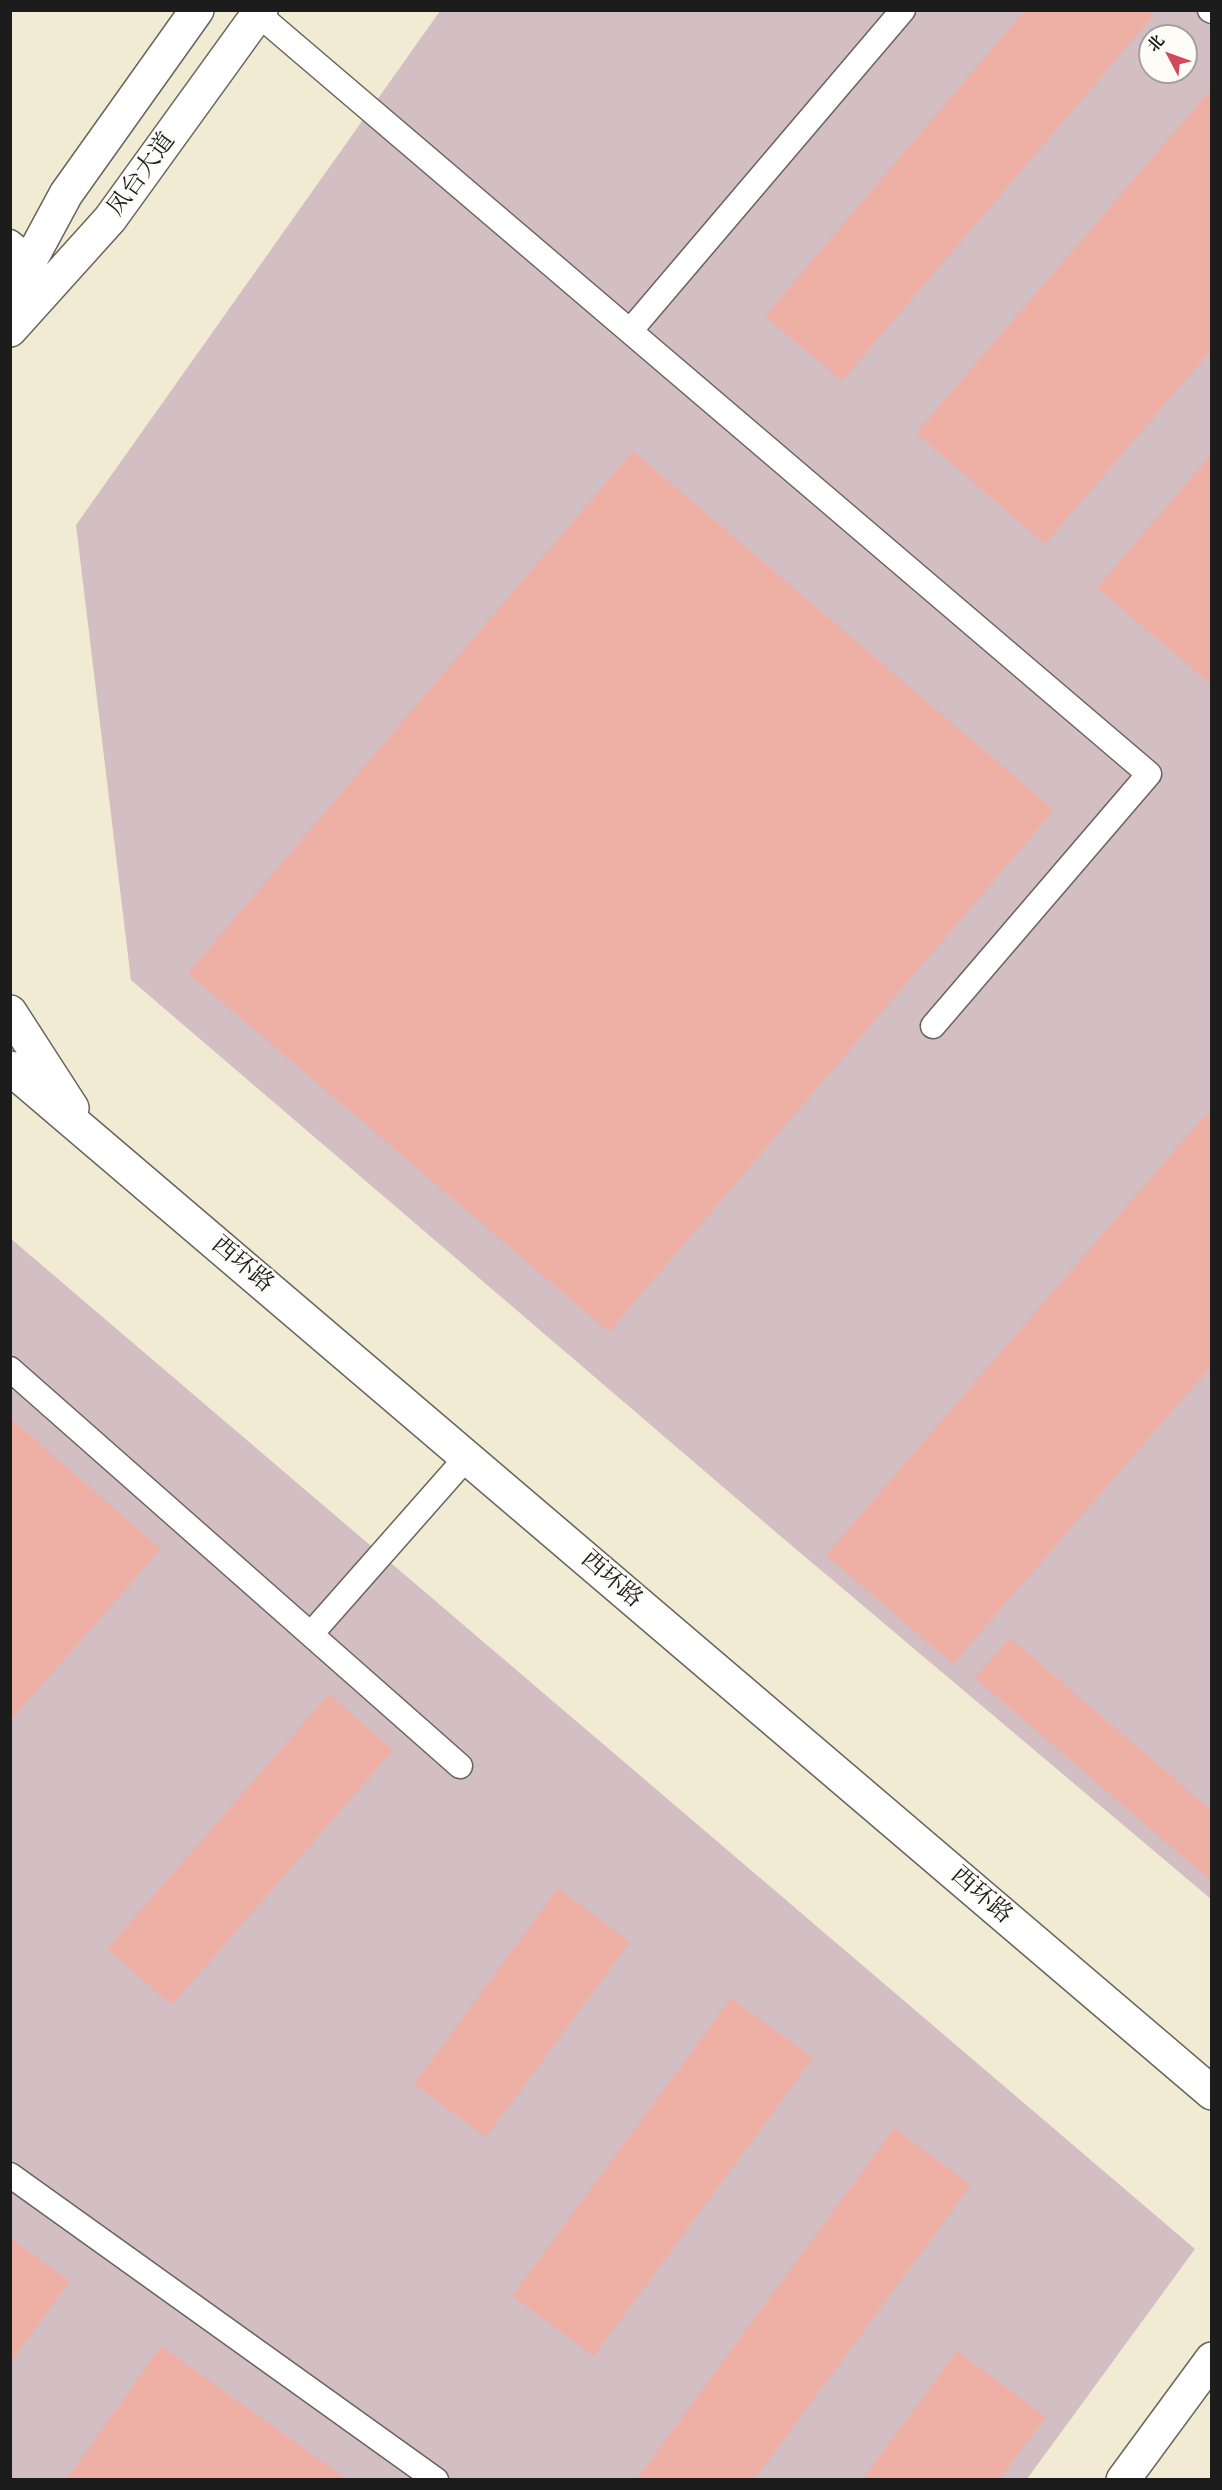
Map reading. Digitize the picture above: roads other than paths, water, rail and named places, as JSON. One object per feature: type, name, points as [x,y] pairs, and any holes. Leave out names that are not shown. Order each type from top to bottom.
[{"type":"main road","points":[[10,298],[21,251],[66,194],[197,10]]},
{"type":"main road","name":"凤台大道","points":[[10,330],[110,219],[260,12]]},
{"type":"main road","points":[[10,1012],[91,1137]]},
{"type":"main road","name":"西环路","points":[[10,1068],[1212,2093]]},
{"type":"main road","points":[[10,1100],[91,1137]]},
{"type":"main road","points":[[1123,2480],[1212,2359]]},
{"type":"lane","points":[[630,331],[903,10]]},
{"type":"lane","points":[[260,12],[1149,774],[933,1026]]},
{"type":"lane","points":[[10,1369],[460,1766]]},
{"type":"lane","points":[[311,1634],[467,1457]]},
{"type":"lane","points":[[10,2175],[436,2480]]}]
